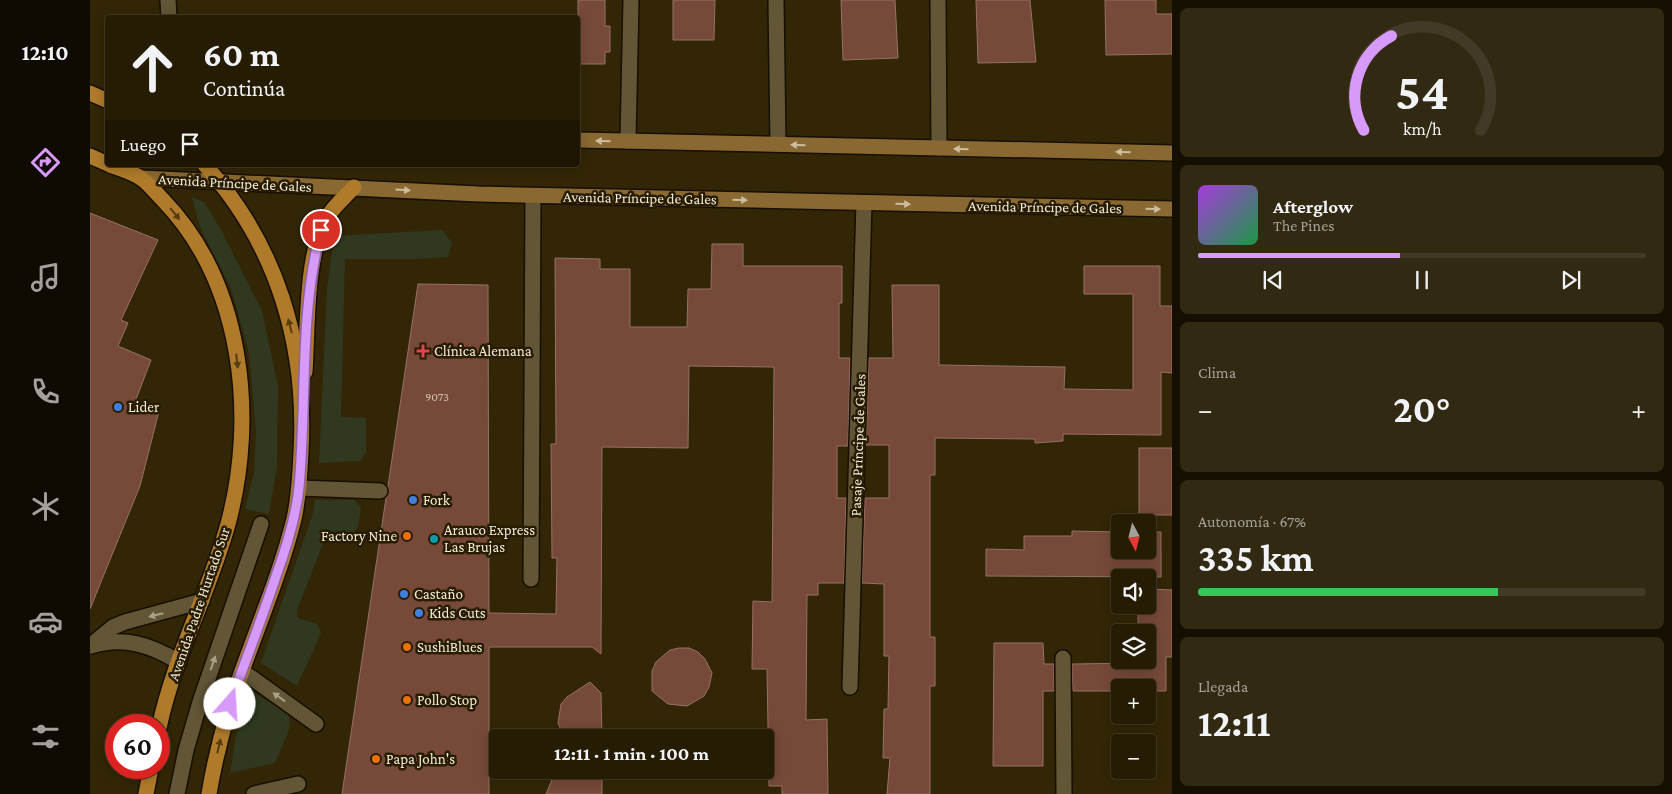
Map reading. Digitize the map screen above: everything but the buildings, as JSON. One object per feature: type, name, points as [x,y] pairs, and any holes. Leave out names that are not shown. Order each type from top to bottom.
[{"type":"main road","points":[[90,93],[105,100]]},
{"type":"main road","points":[[580,140],[1172,153]]},
{"type":"main road","name":"Avenida Príncipe de Gales","points":[[90,156],[105,162]]},
{"type":"main road","name":"Avenida Príncipe de Gales","points":[[116,167],[141,178],[533,196],[1172,209]]},
{"type":"main road","points":[[141,178],[149,167]]},
{"type":"main road","points":[[207,167],[222,183],[246,218],[273,270],[294,340],[302,408]]},
{"type":"main road","name":"Avenida Padre Hurtado Sur","points":[[141,178],[172,210],[203,255],[224,302],[235,349],[241,435],[235,496],[225,532],[163,714]]},
{"type":"main road","points":[[209,794],[221,736],[242,670],[285,550],[299,488],[302,408],[313,260],[321,230],[329,215],[354,187]]},
{"type":"main road","points":[[146,794],[149,779]]},
{"type":"street","points":[[168,0],[168,15]]},
{"type":"street","points":[[628,141],[631,0]]},
{"type":"street","points":[[776,0],[778,144]]},
{"type":"street","points":[[938,0],[939,148]]},
{"type":"street","points":[[531,579],[533,196]]},
{"type":"street","name":"Pasaje Príncipe de Gales","points":[[850,687],[864,203]]},
{"type":"street","points":[[299,488],[380,490]]},
{"type":"street","points":[[177,794],[186,750],[200,702],[261,524]]},
{"type":"street","points":[[90,646],[113,627],[125,622],[202,601]]},
{"type":"street","points":[[90,646],[106,642],[137,643],[153,648],[180,662]]},
{"type":"street","points":[[1063,658],[1064,794]]},
{"type":"street","points":[[242,670],[316,724]]},
{"type":"street","points":[[254,794],[298,784]]},
{"type":"green space","points":[[192,197],[205,203],[221,230],[262,311],[278,386],[277,466],[269,514],[245,509],[254,473],[256,431],[249,353],[231,288],[200,227]]},
{"type":"green space","points":[[442,230],[452,243],[448,257],[345,259],[341,417],[366,418],[366,453],[360,461],[319,463],[327,288],[334,236]]},
{"type":"green space","points":[[315,500],[354,500],[361,508],[358,527],[352,533],[338,531],[327,533],[297,610],[298,618],[317,624],[321,633],[297,686],[261,663],[313,513]]},
{"type":"green space","points":[[251,691],[289,714],[290,727],[275,763],[230,773],[236,735]]},
{"type":"place","name":"Clínica Alemana","points":[[423,351]]},
{"type":"place","name":"Lider","points":[[118,407]]},
{"type":"place","name":"Fork","points":[[413,500]]},
{"type":"place","name":"Factory Nine","points":[[407,536]]},
{"type":"place","name":"Arauco Express Las Brujas","points":[[434,539]]},
{"type":"place","name":"Castaño","points":[[404,594]]},
{"type":"place","name":"Kids Cuts","points":[[419,613]]},
{"type":"place","name":"SushiBlues","points":[[407,647]]},
{"type":"place","name":"Pollo Stop","points":[[407,700]]},
{"type":"place","name":"Papa John's","points":[[376,759]]},
{"type":"route","points":[[230,704],[264,613],[294,517],[299,488],[302,408],[313,260],[321,230]]}]
